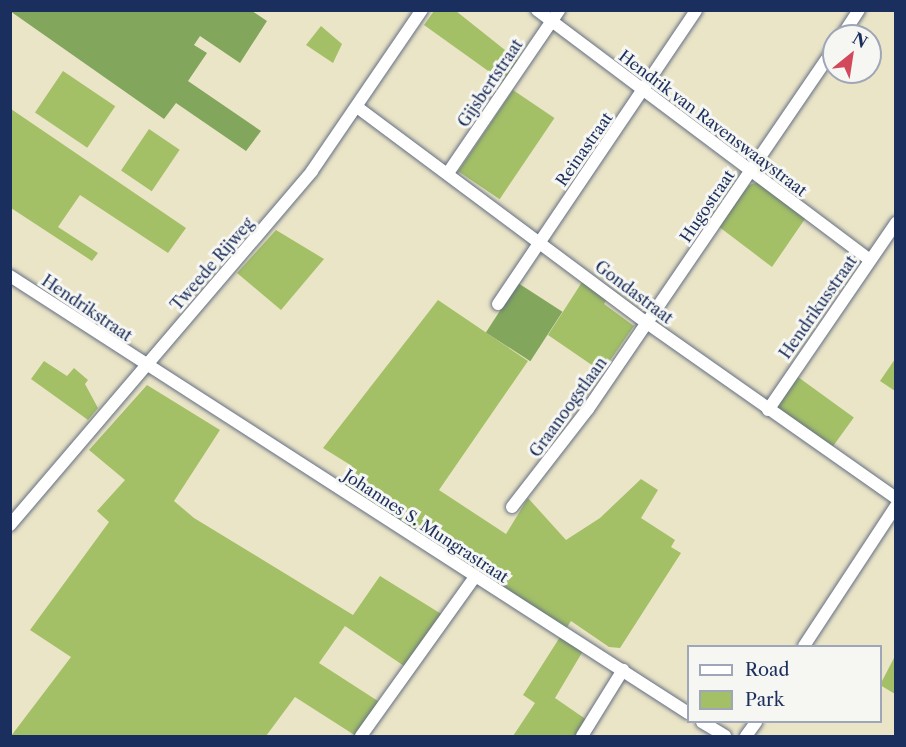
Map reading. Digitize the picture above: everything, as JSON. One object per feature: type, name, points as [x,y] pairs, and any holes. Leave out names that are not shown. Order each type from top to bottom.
[{"type":"street","name":"Tweede Rijweg","points":[[10,525],[312,171],[422,10]]},
{"type":"street","name":"Hendrik van Ravenswaaystraat","points":[[537,10],[643,93],[870,260]]},
{"type":"street","name":"Gijsbertstraat","points":[[448,173],[559,10]]},
{"type":"street","name":"Reinastraat","points":[[498,304],[643,93],[696,10]]},
{"type":"street","points":[[850,24],[859,10]]},
{"type":"street","name":"Hugostraat","points":[[647,323],[822,66]]},
{"type":"street","name":"Gondastraat","points":[[357,107],[540,241],[647,323],[896,498]]},
{"type":"street","name":"Hendrikusstraat","points":[[768,410],[896,224]]},
{"type":"street","name":"Hendrikstraat","points":[[10,276],[145,367]]},
{"type":"street","name":"Graanoogstlaan","points":[[512,507],[647,323]]},
{"type":"street","name":"Johannes S. Mungrastraat","points":[[145,367],[687,712]]},
{"type":"street","points":[[805,645],[896,506]]},
{"type":"street","points":[[362,736],[475,577]]},
{"type":"street","points":[[582,736],[623,670]]},
{"type":"street","points":[[704,723],[725,736]]},
{"type":"street","points":[[746,736],[755,723]]},
{"type":"green space","points":[[10,11],[252,11],[267,21],[240,63],[200,36],[194,45],[207,53],[188,81],[261,131],[246,151],[176,103],[164,119]]},
{"type":"green space","points":[[434,11],[456,11],[520,62],[505,83],[424,25]]},
{"type":"green space","points":[[321,26],[342,44],[333,63],[306,45]]},
{"type":"green space","points":[[63,71],[115,106],[87,148],[35,112]]},
{"type":"green space","points":[[513,90],[554,118],[500,199],[458,171]]},
{"type":"green space","points":[[11,109],[186,228],[168,253],[80,195],[58,227],[98,253],[92,261],[11,208]]},
{"type":"green space","points":[[149,129],[180,150],[152,191],[121,170]]},
{"type":"green space","points":[[758,182],[807,216],[772,267],[718,226],[749,185]]},
{"type":"green space","points":[[276,230],[324,259],[281,310],[237,273]]},
{"type":"green space","points":[[584,279],[608,297],[604,304],[634,326],[602,372],[548,335]]},
{"type":"green space","points":[[518,283],[562,312],[530,361],[486,332]]},
{"type":"green space","points":[[438,300],[528,361],[439,490],[506,534],[528,498],[566,540],[600,518],[641,479],[658,490],[641,518],[675,540],[671,547],[681,553],[620,648],[609,647],[571,621],[566,629],[340,485],[352,466],[323,448]]},
{"type":"green space","points":[[895,359],[895,391],[880,381]]},
{"type":"green space","points":[[44,361],[67,376],[74,368],[88,380],[85,384],[98,408],[88,420],[31,379]]},
{"type":"green space","points":[[798,377],[854,418],[832,447],[776,407]]},
{"type":"green space","points":[[147,385],[220,430],[174,501],[194,518],[353,615],[380,576],[443,615],[407,668],[345,626],[319,663],[381,703],[356,736],[295,697],[266,736],[11,736],[71,657],[30,630],[109,522],[97,511],[125,480],[89,450]]},
{"type":"green space","points":[[560,637],[583,651],[555,698],[587,720],[577,736],[513,736],[535,703],[523,695]]},
{"type":"green space","points":[[896,656],[895,694],[882,686],[882,681]]}]
